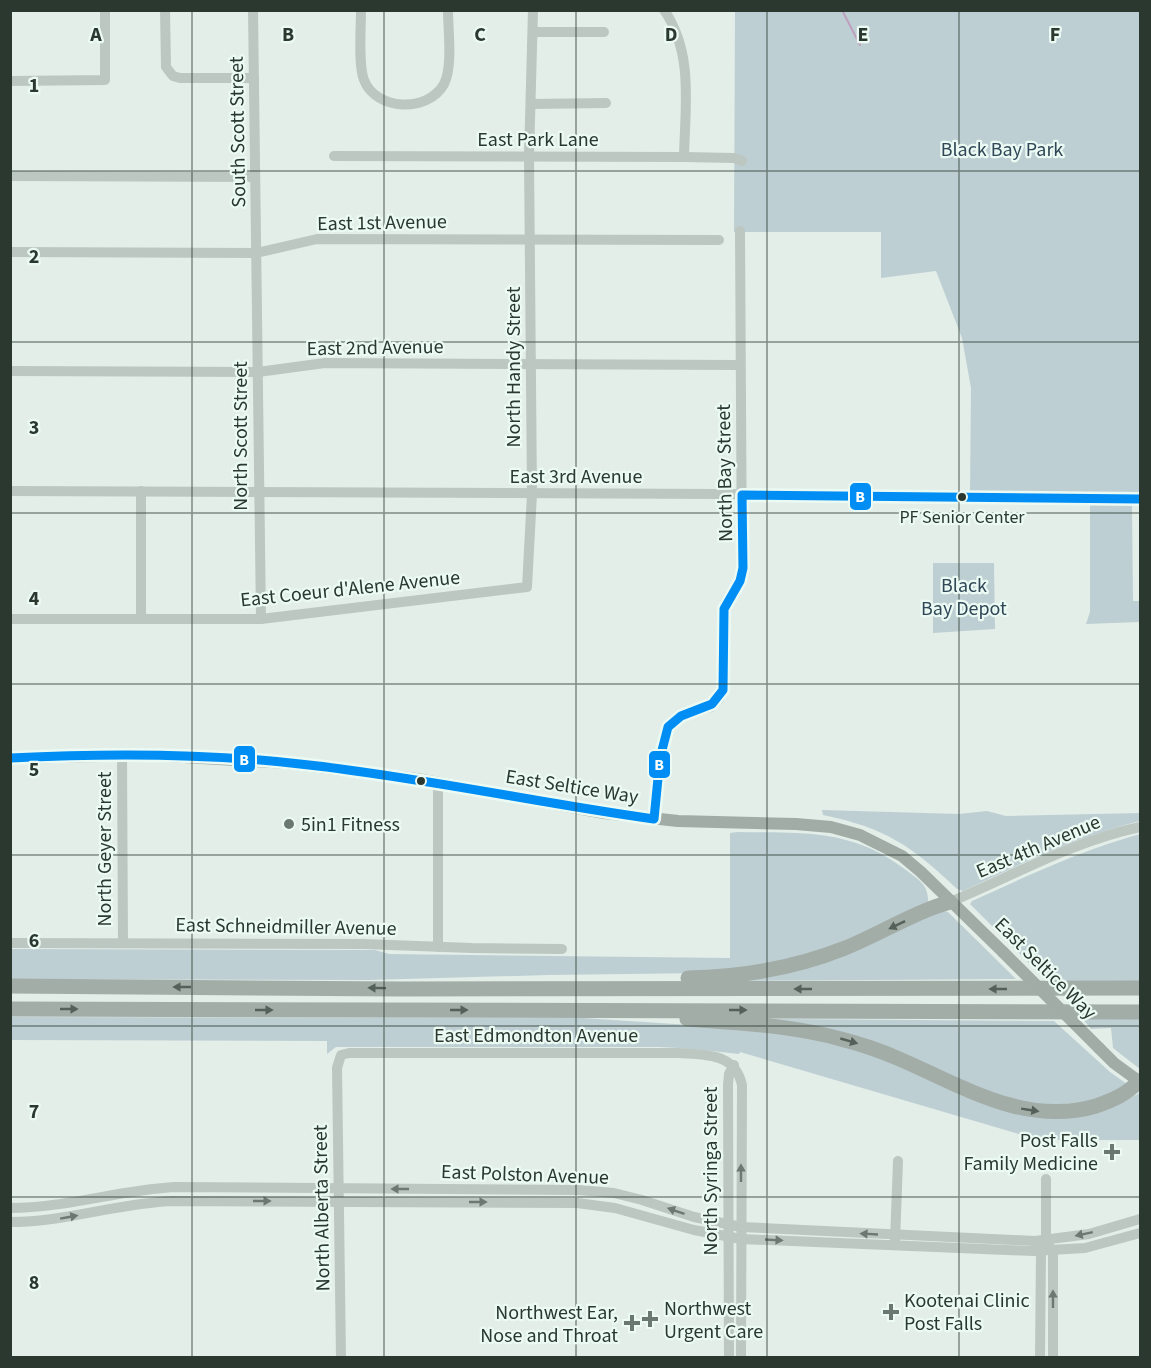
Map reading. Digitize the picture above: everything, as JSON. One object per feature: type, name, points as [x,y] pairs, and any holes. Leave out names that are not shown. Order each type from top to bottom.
[{"type":"highway","points":[[400,989],[526,982],[705,978],[752,973],[830,954],[925,910],[950,902]]},
{"type":"highway","points":[[10,986],[400,989],[1140,988]]},
{"type":"highway","points":[[10,1009],[1140,1012]]},
{"type":"highway","points":[[561,1010],[756,1025],[818,1033],[897,1058],[988,1099],[1039,1112],[1067,1112],[1097,1106],[1121,1096],[1140,1081]]},
{"type":"main road","name":"East Seltice Way","points":[[10,758],[122,755],[287,763],[349,769],[438,783],[591,812],[654,819],[711,823],[796,824],[846,830],[878,842],[902,856],[921,872],[1114,1064],[1140,1081]]},
{"type":"street","points":[[10,81],[105,80],[105,10]]},
{"type":"street","points":[[165,10],[166,67],[173,76],[180,78],[254,78]]},
{"type":"street","name":"South Scott Street","points":[[254,10],[256,253]]},
{"type":"street","points":[[361,10],[363,79],[374,95],[388,102],[400,104],[415,104],[427,100],[444,84],[448,65],[448,10]]},
{"type":"street","name":"North Handy Street","points":[[532,494],[529,157],[533,10]]},
{"type":"street","points":[[664,10],[678,33],[684,58],[684,157]]},
{"type":"street","points":[[533,32],[604,32]]},
{"type":"street","points":[[531,104],[606,103]]},
{"type":"street","name":"East Park Lane","points":[[334,156],[684,157],[734,158],[742,161]]},
{"type":"street","points":[[10,176],[255,177]]},
{"type":"street","name":"North Bay Street","points":[[654,819],[662,744],[666,729],[680,716],[711,707],[719,699],[723,690],[725,678],[724,609],[725,603],[739,583],[743,567],[740,231]]},
{"type":"street","name":"East 1st Avenue","points":[[10,252],[256,253],[317,239],[719,240]]},
{"type":"street","name":"North Scott Street","points":[[256,253],[261,619]]},
{"type":"street","name":"East 2nd Avenue","points":[[10,371],[258,372],[325,363],[740,365]]},
{"type":"street","name":"East 3rd Avenue","points":[[10,491],[1140,499]]},
{"type":"street","points":[[141,491],[141,619]]},
{"type":"street","name":"East Coeur d'Alene Avenue","points":[[10,619],[261,619],[527,587],[532,494]]},
{"type":"street","name":"North Geyer Street","points":[[122,755],[123,943]]},
{"type":"street","points":[[438,783],[438,947]]},
{"type":"street","name":"East 4th Avenue","points":[[950,902],[1074,847],[1140,827]]},
{"type":"street","name":"East Schneidmiller Avenue","points":[[10,943],[353,944],[562,949]]},
{"type":"street","name":"East Edmondton Avenue","points":[[339,1059],[341,1055],[349,1053],[679,1053],[720,1059],[734,1065]]},
{"type":"street","name":"North Alberta Street","points":[[339,1059],[338,1201],[341,1358]]},
{"type":"street","name":"North Syringa Street","points":[[729,1358],[728,1085],[729,1074],[734,1065],[739,1072],[742,1085],[741,1358]]},
{"type":"street","points":[[895,1240],[898,1161]]},
{"type":"street","points":[[1040,1358],[1046,1179]]},
{"type":"street","name":"East Polston Avenue","points":[[10,1208],[46,1207],[139,1190],[175,1187],[539,1188],[594,1191],[642,1200],[727,1225],[895,1240]]},
{"type":"street","name":"East Polston Avenue","points":[[10,1222],[49,1220],[156,1202],[338,1201],[595,1204],[694,1230],[741,1239],[895,1240],[1043,1246],[1140,1219]]},
{"type":"street","points":[[1043,1246],[1053,1251],[1085,1248],[1140,1233]]},
{"type":"street","points":[[1053,1251],[1053,1358]]},
{"type":"green space","name":"Black Bay Park","points":[[735,11],[1140,11],[1140,493],[970,491],[971,388],[962,338],[936,271],[881,278],[881,232],[734,232]]},
{"type":"green space","points":[[1090,505],[1132,505],[1133,601],[1140,601],[1140,622],[1086,624],[1090,612]]},
{"type":"green space","name":"Black Bay Depot","points":[[933,563],[994,563],[995,629],[933,633]]},
{"type":"green space","points":[[822,810],[959,814],[987,811],[1006,816],[1140,813],[1140,821],[1094,834],[963,891],[957,889],[896,840],[864,826],[823,815]]},
{"type":"green space","points":[[730,833],[804,833],[866,846],[886,856],[918,880],[927,891],[928,902],[904,917],[794,960],[707,973],[369,980],[11,979],[11,949],[375,950],[389,954],[730,958]]},
{"type":"green space","points":[[1140,834],[1140,981],[1047,981],[970,904],[972,901],[1055,864]]},
{"type":"green space","points":[[945,911],[1016,979],[730,981]]},
{"type":"green space","points":[[11,1017],[583,1018],[775,1031],[850,1045],[991,1104],[1111,1107],[1140,1093],[1140,1140],[1039,1140],[740,1052],[739,1054],[658,1047],[336,1047],[327,1054],[327,1041],[11,1040]]},
{"type":"green space","points":[[1082,1018],[1140,1018],[1140,1069],[1113,1048],[1111,1028],[1091,1029]]},
{"type":"green space","points":[[763,1020],[1054,1021],[1110,1072],[1127,1084],[1093,1102],[1035,1106]]},
{"type":"waterway","points":[[842,10],[860,45]]},
{"type":"transit line","name":"B","points":[[10,758],[160,755],[272,761],[352,770],[654,819],[660,758],[668,727],[681,716],[712,704],[723,690],[724,609],[740,581],[743,568],[742,495],[1140,499]]},
{"type":"place","name":"PF Senior Center","points":[[962,497]]},
{"type":"place","name":"5in1 Fitness","points":[[289,824]]},
{"type":"place","name":"Post Falls Family Medicine","points":[[1112,1152]]},
{"type":"place","name":"Kootenai Clinic Post Falls","points":[[891,1312]]},
{"type":"place","name":"Northwest Urgent Care","points":[[650,1319]]},
{"type":"place","name":"Northwest Ear, Nose and Throat","points":[[632,1323]]}]
